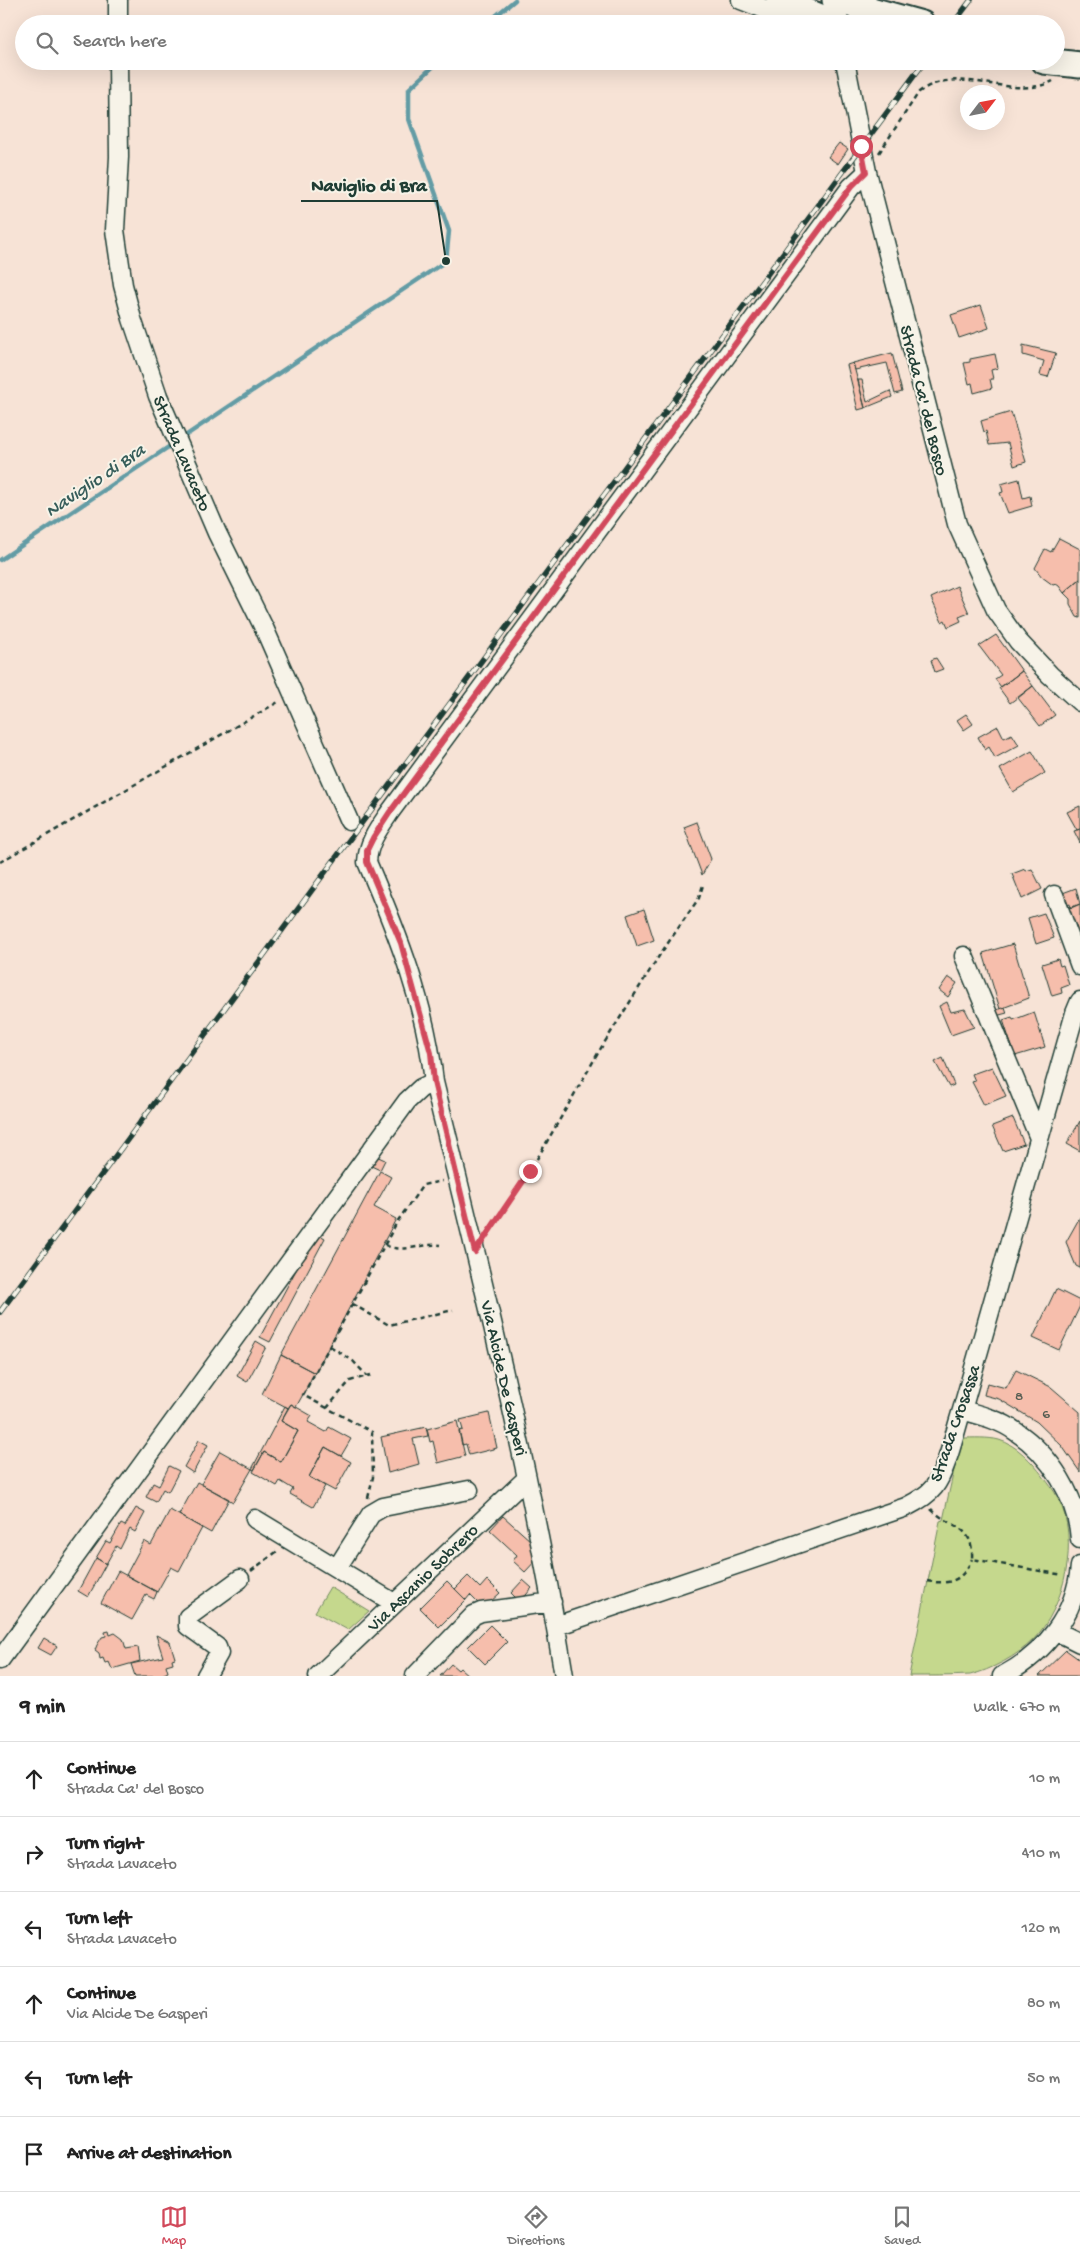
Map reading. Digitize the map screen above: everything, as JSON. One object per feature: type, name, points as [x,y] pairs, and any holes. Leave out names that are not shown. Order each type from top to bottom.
[{"type":"highway","points":[[779,0],[815,15]]},
{"type":"highway","points":[[834,0],[889,15]]},
{"type":"highway","points":[[1065,46],[1080,47]]},
{"type":"highway","points":[[1065,63],[1080,65]]},
{"type":"street","points":[[118,0],[118,15]]},
{"type":"street","points":[[741,0],[780,15]]},
{"type":"street","points":[[834,0],[836,15]]},
{"type":"street","name":"Strada Lavaceto","points":[[118,70],[119,157],[115,214],[116,249],[132,319],[158,396],[173,431],[217,532],[293,693],[349,821]]},
{"type":"street","name":"Strada Ca' del Bosco","points":[[847,70],[866,172],[957,524],[996,610],[1018,641],[1050,675],[1080,702]]},
{"type":"street","points":[[0,1660],[407,1101],[421,1088],[434,1082],[431,1053],[401,943],[367,862],[367,850],[373,838],[851,187],[866,172]]},
{"type":"street","points":[[1054,895],[1080,966]]},
{"type":"street","points":[[964,956],[1039,1138]]},
{"type":"street","name":"Strada Crosassa","points":[[556,1626],[713,1571],[830,1534],[915,1502],[934,1487],[941,1474],[962,1410],[1080,1001]]},
{"type":"street","name":"Via Alcide De Gasperi","points":[[434,1082],[498,1345],[552,1602],[564,1676]]},
{"type":"street","points":[[962,1410],[986,1417],[1015,1430],[1038,1450],[1056,1472],[1070,1496],[1079,1523],[1080,1539]]},
{"type":"street","name":"Via Ascanio Sobrero","points":[[318,1676],[527,1478]]},
{"type":"street","points":[[337,1568],[371,1514],[384,1507],[469,1490]]},
{"type":"street","points":[[255,1519],[394,1603]]},
{"type":"street","points":[[206,1676],[219,1652],[217,1647],[188,1626],[188,1617],[240,1579]]},
{"type":"street","points":[[1002,1676],[1039,1650],[1056,1630],[1074,1614],[1079,1580]]},
{"type":"street","points":[[415,1676],[474,1615],[480,1612],[552,1602]]},
{"type":"street","points":[[1056,1630],[1080,1643]]},
{"type":"path","points":[[866,172],[919,92],[925,88],[945,82],[974,82],[1037,89],[1080,65]]},
{"type":"path","points":[[0,862],[293,693]]},
{"type":"path","points":[[475,1252],[530,1171],[601,1048],[659,956],[699,898],[703,885]]},
{"type":"path","points":[[371,1514],[368,1496],[373,1477],[372,1432],[303,1395],[397,1222],[423,1185],[457,1177]]},
{"type":"path","points":[[385,1245],[395,1250],[433,1244],[440,1245]]},
{"type":"path","points":[[352,1304],[389,1325],[454,1310]]},
{"type":"path","points":[[330,1346],[359,1366],[367,1376]]},
{"type":"path","points":[[327,1408],[350,1381],[371,1375]]},
{"type":"path","points":[[927,1581],[941,1584],[951,1582],[964,1573],[972,1559],[973,1550],[967,1534],[953,1522],[943,1520]]},
{"type":"path","points":[[240,1579],[291,1541]]},
{"type":"path","points":[[972,1559],[1079,1580]]},
{"type":"green space","points":[[961,1438],[990,1438],[1006,1442],[1024,1455],[1043,1476],[1056,1495],[1065,1515],[1068,1533],[1066,1572],[1054,1610],[1044,1626],[1027,1646],[1012,1657],[986,1670],[970,1675],[909,1676],[940,1521],[943,1520]]},
{"type":"green space","points":[[330,1587],[369,1611],[348,1630],[315,1612]]},
{"type":"building","points":[[839,143],[848,149],[838,164],[828,157]]},
{"type":"building","points":[[981,305],[989,328],[959,338],[951,315]]},
{"type":"building","points":[[1023,345],[1056,353],[1048,377],[1040,375],[1044,361],[1023,355]]},
{"type":"building","points":[[892,353],[902,392],[895,394],[887,363],[855,370],[853,363]]},
{"type":"building","points":[[995,354],[998,368],[991,370],[992,388],[974,393],[972,383],[969,384],[964,363],[970,362],[970,359]]},
{"type":"building","points":[[853,363],[865,408],[858,410],[847,365]]},
{"type":"building","points":[[858,380],[862,380],[867,402],[890,391],[892,397],[865,408]]},
{"type":"building","points":[[1011,412],[1026,462],[1014,466],[1008,443],[989,445],[986,431],[984,432],[981,421]]},
{"type":"building","points":[[1019,479],[1023,498],[1030,496],[1032,506],[1008,513],[1000,493],[1003,492],[1001,484]]},
{"type":"building","points":[[1059,538],[1080,549],[1080,579],[1064,593],[1059,586],[1053,585],[1042,577],[1035,568],[1045,549],[1051,552]]},
{"type":"building","points":[[1080,579],[1080,618],[1077,617],[1070,604],[1070,599],[1064,593]]},
{"type":"building","points":[[957,586],[969,613],[959,617],[961,621],[948,627],[945,620],[942,622],[931,598]]},
{"type":"building","points":[[996,635],[1022,671],[1001,687],[995,679],[1001,675],[979,646]]},
{"type":"building","points":[[936,658],[943,669],[935,672],[931,660]]},
{"type":"building","points":[[1022,671],[1033,686],[1010,703],[999,688]]},
{"type":"building","points":[[1033,686],[1055,715],[1040,726],[1018,698]]},
{"type":"building","points":[[966,714],[973,724],[964,730],[957,720]]},
{"type":"building","points":[[998,726],[1004,738],[1012,734],[1019,745],[995,758],[989,747],[985,750],[978,737]]},
{"type":"building","points":[[1032,751],[1045,773],[1013,792],[1000,769]]},
{"type":"building","points":[[1080,806],[1080,829],[1077,830],[1067,812]]},
{"type":"building","points":[[697,822],[711,859],[702,875],[684,827]]},
{"type":"building","points":[[1080,829],[1080,843],[1074,831]]},
{"type":"building","points":[[1025,869],[1026,871],[1032,869],[1042,889],[1022,899],[1012,874]]},
{"type":"building","points":[[1076,888],[1080,904],[1071,908],[1070,904],[1065,906],[1060,894]]},
{"type":"building","points":[[1080,904],[1080,940],[1069,908]]},
{"type":"building","points":[[644,909],[654,940],[637,946],[627,915]]},
{"type":"building","points":[[1044,913],[1054,938],[1036,944],[1028,918]]},
{"type":"building","points":[[1013,944],[1029,998],[1000,1009],[983,953]]},
{"type":"building","points":[[1058,959],[1060,966],[1063,965],[1069,985],[1061,988],[1062,993],[1052,996],[1042,964]]},
{"type":"building","points":[[948,977],[957,983],[948,997],[939,990]]},
{"type":"building","points":[[947,1002],[951,1012],[965,1009],[974,1027],[951,1035],[939,1006]]},
{"type":"building","points":[[1005,1007],[1007,1013],[992,1017],[991,1012]]},
{"type":"building","points":[[1034,1012],[1045,1047],[1015,1056],[1003,1020],[1012,1017],[1013,1020]]},
{"type":"building","points":[[943,1058],[954,1085],[949,1087],[935,1062]]},
{"type":"building","points":[[992,1067],[1006,1096],[984,1105],[972,1082],[975,1081],[972,1074]]},
{"type":"building","points":[[1013,1118],[1024,1144],[1003,1151],[992,1126]]},
{"type":"building","points":[[1080,1121],[1080,1151],[1067,1144]]},
{"type":"building","points":[[374,1155],[385,1160],[380,1170],[369,1165]]},
{"type":"building","points":[[380,1171],[391,1177],[374,1207],[396,1219],[315,1373],[281,1355]]},
{"type":"building","points":[[1080,1217],[1080,1268],[1076,1266],[1066,1242]]},
{"type":"building","points":[[316,1233],[325,1238],[270,1342],[260,1337]]},
{"type":"building","points":[[1056,1289],[1080,1301],[1080,1306],[1059,1350],[1033,1338]]},
{"type":"building","points":[[256,1341],[266,1347],[247,1382],[237,1376]]},
{"type":"building","points":[[281,1355],[315,1373],[296,1407],[291,1404],[288,1408],[262,1394]]},
{"type":"building","points":[[1016,1370],[1051,1387],[1080,1412],[1080,1472],[1062,1446],[1037,1422],[999,1399],[984,1395],[987,1383],[1006,1388]]},
{"type":"building","points":[[291,1404],[312,1416],[308,1422],[326,1432],[329,1427],[351,1439],[341,1456],[325,1447],[309,1477],[325,1486],[313,1507],[290,1494],[293,1489],[280,1481],[277,1486],[253,1472],[264,1452],[281,1462],[298,1431],[281,1421]]},
{"type":"building","points":[[285,1406],[288,1408],[281,1421],[298,1431],[281,1462],[264,1452],[254,1470],[252,1469]]},
{"type":"building","points":[[489,1413],[497,1448],[469,1455],[466,1444],[462,1445],[459,1431],[463,1430],[460,1420]]},
{"type":"building","points":[[457,1421],[465,1456],[438,1463],[433,1441],[430,1442],[427,1429]]},
{"type":"building","points":[[426,1427],[428,1436],[413,1439],[419,1464],[388,1473],[381,1437]]},
{"type":"building","points":[[199,1440],[208,1445],[193,1473],[184,1467]]},
{"type":"building","points":[[325,1447],[351,1462],[335,1491],[309,1477]]},
{"type":"building","points":[[220,1451],[252,1469],[233,1502],[201,1484]]},
{"type":"building","points":[[169,1466],[179,1471],[168,1492],[163,1489],[156,1502],[146,1497],[153,1483],[159,1486]]},
{"type":"building","points":[[197,1482],[229,1499],[211,1533],[179,1515]]},
{"type":"building","points":[[136,1508],[145,1513],[135,1532],[130,1529],[120,1549],[116,1546],[106,1564],[96,1558],[106,1541],[110,1543],[121,1524],[125,1526]]},
{"type":"building","points":[[170,1510],[202,1528],[179,1571],[171,1567],[157,1592],[126,1575],[144,1541],[151,1545]]},
{"type":"building","points":[[503,1516],[531,1541],[537,1559],[525,1572],[513,1561],[517,1555],[490,1530]]},
{"type":"building","points":[[96,1558],[106,1564],[88,1597],[78,1591]]},
{"type":"building","points":[[118,1571],[157,1592],[154,1599],[146,1595],[132,1620],[101,1603]]},
{"type":"building","points":[[468,1576],[480,1588],[487,1580],[500,1593],[489,1603],[480,1605],[470,1595],[466,1600],[455,1589]]},
{"type":"building","points":[[523,1580],[532,1588],[520,1602],[511,1593]]},
{"type":"building","points":[[447,1581],[466,1600],[439,1627],[420,1608]]},
{"type":"building","points":[[490,1625],[507,1642],[485,1664],[468,1647]]},
{"type":"building","points":[[109,1631],[110,1635],[115,1633],[123,1639],[126,1649],[138,1647],[140,1661],[112,1669],[109,1662],[105,1663],[103,1658],[100,1659],[99,1653],[95,1650],[102,1637],[106,1636],[105,1632]]},
{"type":"building","points":[[156,1635],[170,1642],[175,1658],[172,1659],[173,1663],[166,1665],[168,1672],[160,1676],[135,1676],[131,1664],[163,1657]]},
{"type":"building","points":[[44,1638],[57,1646],[51,1655],[38,1648]]},
{"type":"building","points":[[1066,1650],[1080,1660],[1080,1676],[1039,1676]]},
{"type":"building","points":[[451,1664],[458,1670],[460,1668],[469,1676],[440,1676]]},
{"type":"waterway","name":"Naviglio di Bra","points":[[497,15],[515,0]]},
{"type":"waterway","name":"Naviglio di Bra","points":[[182,438],[446,261],[449,231],[409,119],[409,89],[429,70]]},
{"type":"waterway","name":"Naviglio di Bra","points":[[0,560],[173,444]]},
{"type":"railway","points":[[960,15],[971,0]]},
{"type":"railway","points":[[0,1312],[918,70]]},
{"type":"place","name":"Naviglio di Bra","points":[[446,261]]},
{"type":"route","points":[[530,1171],[475,1252],[434,1082],[431,1053],[401,943],[367,862],[367,850],[390,812],[468,709],[851,187],[866,172],[861,146]]}]
